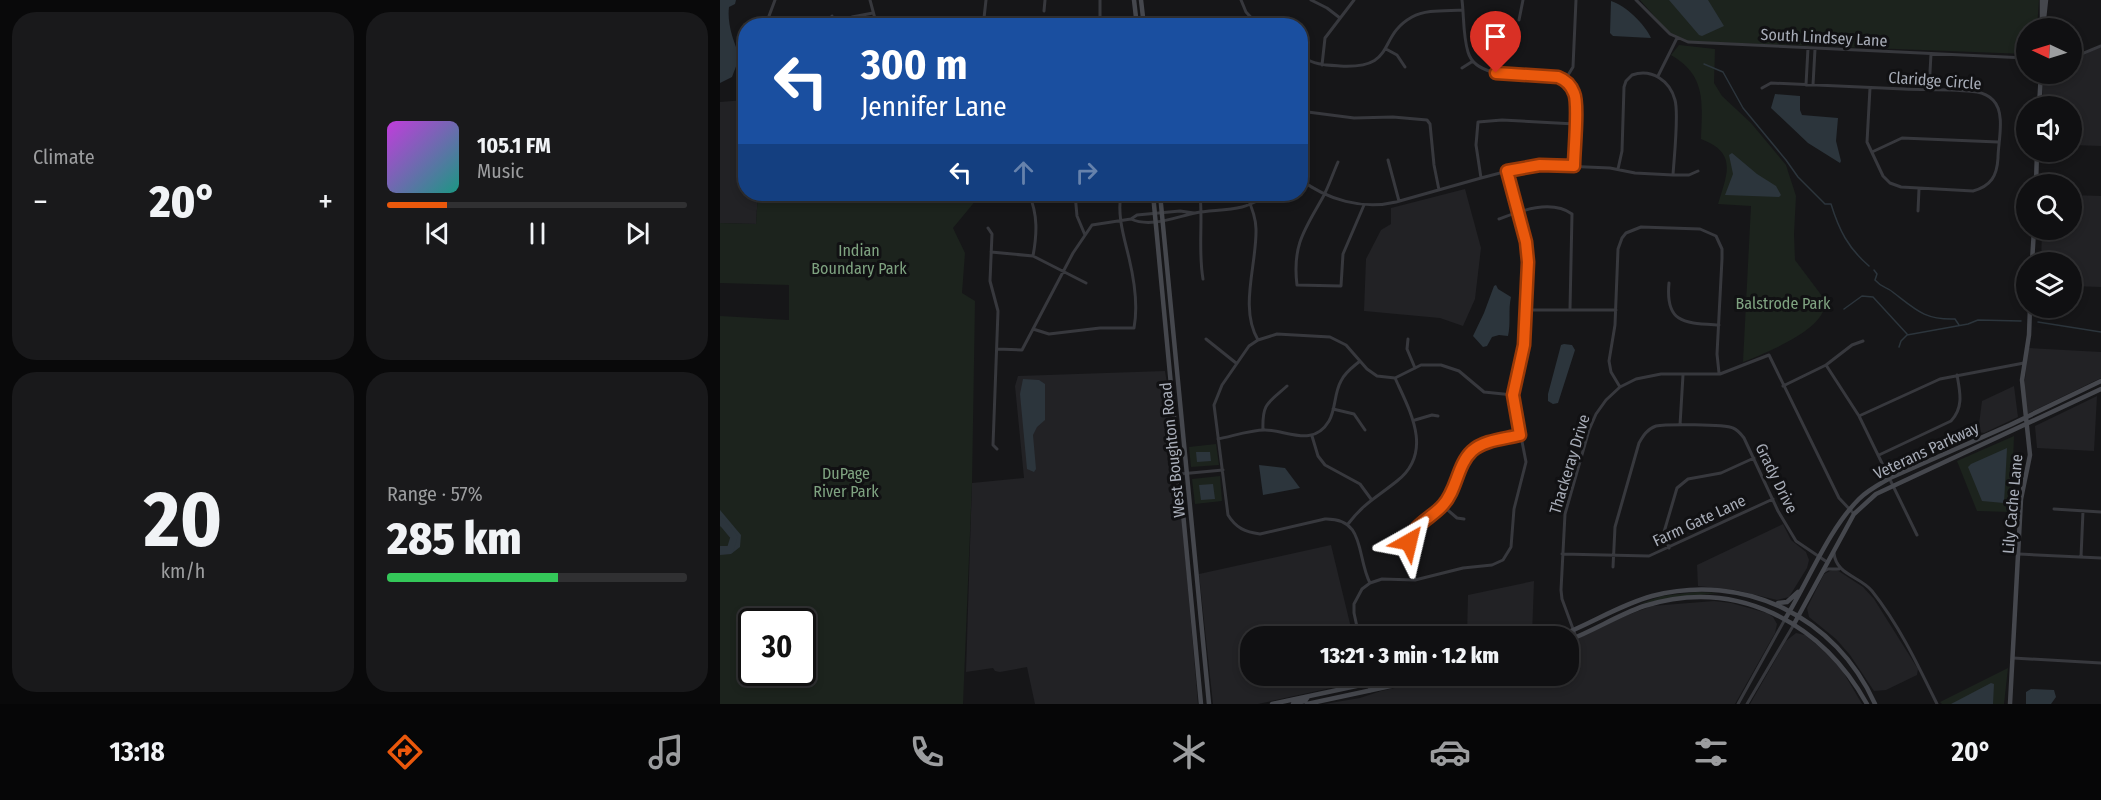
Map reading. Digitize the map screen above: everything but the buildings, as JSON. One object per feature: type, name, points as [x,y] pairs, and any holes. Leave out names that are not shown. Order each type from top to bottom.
[{"type":"main road","points":[[1134,0],[1136,18]]},
{"type":"main road","points":[[1141,0],[1143,18]]},
{"type":"main road","points":[[2043,18],[2044,0]]},
{"type":"main road","name":"West Boughton Road","points":[[1154,201],[1201,704]]},
{"type":"main road","name":"West Boughton Road","points":[[1161,201],[1209,704]]},
{"type":"main road","name":"Lily Cache Lane","points":[[2010,704],[2022,499],[2030,455],[2022,380],[2029,318]]},
{"type":"main road","name":"Veterans Parkway","points":[[1785,619],[1820,557],[1860,498],[1890,478],[2101,381]]},
{"type":"main road","name":"Veterans Parkway","points":[[1794,624],[1834,552],[1851,512],[1894,484],[2101,389]]},
{"type":"main road","points":[[1772,603],[1787,602],[1804,586]]},
{"type":"main road","points":[[1579,629],[1636,601],[1676,591],[1728,591],[1754,596],[1790,611],[1824,635],[1844,654],[1862,679],[1875,704]]},
{"type":"main road","points":[[1579,636],[1643,606],[1693,598],[1718,598],[1745,603],[1794,624],[1830,653],[1849,676],[1867,704]]},
{"type":"main road","points":[[1272,704],[1359,686]]},
{"type":"main road","points":[[1308,704],[1392,686]]},
{"type":"main road","points":[[1293,704],[1305,701],[1308,697]]},
{"type":"street","points":[[769,18],[775,0]]},
{"type":"street","points":[[870,0],[875,18]]},
{"type":"street","points":[[984,18],[986,0]]},
{"type":"street","points":[[1044,11],[1045,0]]},
{"type":"street","points":[[1100,0],[1100,18]]},
{"type":"street","points":[[1241,0],[1251,18]]},
{"type":"street","points":[[1311,0],[1340,18]]},
{"type":"street","points":[[1322,65],[1325,38],[1354,0]]},
{"type":"street","points":[[1462,0],[1468,53],[1479,67],[1496,73],[1552,76],[1565,80],[1574,91],[1576,97],[1574,166]]},
{"type":"street","points":[[1520,20],[1523,0]]},
{"type":"street","points":[[1565,80],[1573,67],[1576,0]]},
{"type":"street","points":[[1636,0],[1670,34],[1677,38],[1658,76]]},
{"type":"street","points":[[1308,61],[1322,65],[1355,67],[1365,65],[1377,59],[1395,33],[1411,18],[1425,13],[1463,10]]},
{"type":"street","points":[[850,18],[873,13]]},
{"type":"street","name":"South Lindsey Lane","points":[[1677,38],[1695,43],[2016,58]]},
{"type":"street","points":[[2082,54],[2101,46]]},
{"type":"street","points":[[1806,85],[1808,48]]},
{"type":"street","points":[[1386,49],[1397,55],[1405,67]]},
{"type":"street","points":[[1813,85],[1815,49]]},
{"type":"street","points":[[1929,90],[1931,54]]},
{"type":"street","points":[[1462,68],[1473,61]]},
{"type":"street","points":[[1618,170],[1622,151],[1626,81],[1632,75],[1640,73],[1658,76],[1666,83],[1676,103],[1673,175]]},
{"type":"street","name":"Claridge Circle","points":[[1762,88],[1771,83],[1978,92],[1993,100],[2000,116],[1995,176],[1989,184],[1973,191],[1901,187],[1890,183],[1883,176],[1867,142],[1870,88]]},
{"type":"street","points":[[1308,112],[1354,118],[1404,117],[1427,120],[1430,124],[1439,190]]},
{"type":"street","points":[[1481,178],[1476,145],[1478,122],[1502,120],[1575,124]]},
{"type":"street","points":[[1872,152],[1896,140],[1906,138],[1998,142]]},
{"type":"street","points":[[1388,160],[1399,201]]},
{"type":"street","points":[[1338,162],[1325,194],[1300,238],[1297,249],[1297,285],[1341,286],[1343,254],[1364,205]]},
{"type":"street","points":[[1308,185],[1325,194],[1364,205],[1386,204],[1507,171],[1540,165],[1673,175],[1689,175],[1698,171]]},
{"type":"street","points":[[1357,626],[1354,604],[1362,589],[1370,583],[1382,579],[1415,580],[1463,568],[1492,565],[1506,556],[1511,547],[1514,509],[1525,467],[1513,395],[1524,351],[1528,262],[1526,242],[1507,171]]},
{"type":"street","points":[[1918,211],[1919,188]]},
{"type":"street","points":[[1031,201],[1036,218],[1037,236],[1033,256]]},
{"type":"street","points":[[1076,201],[1077,216],[1085,235]]},
{"type":"street","points":[[1034,329],[1049,334],[1100,328],[1134,328],[1135,312],[1130,261],[1120,220],[1121,201]]},
{"type":"street","points":[[1201,201],[1199,253],[1203,279]]},
{"type":"street","points":[[1250,201],[1256,219],[1257,231],[1252,268],[1250,318],[1253,332],[1258,340]]},
{"type":"street","points":[[997,349],[1022,350],[1062,272],[1092,225],[1131,219],[1138,222],[1180,218],[1194,213],[1234,209],[1257,201]]},
{"type":"street","points":[[1499,219],[1518,212],[1548,208],[1566,210],[1572,214],[1570,309]]},
{"type":"street","points":[[1131,219],[1137,215],[1155,213],[1180,211],[1194,213]]},
{"type":"street","points":[[988,228],[992,234],[990,281],[998,311],[993,445],[997,449]]},
{"type":"street","points":[[1620,387],[1611,372],[1610,361],[1614,338],[1618,249],[1626,233],[1635,228],[1700,229],[1716,236],[1722,249],[1717,354],[1720,374]]},
{"type":"street","points":[[1622,229],[1626,233]]},
{"type":"street","points":[[1716,236],[1720,233]]},
{"type":"street","points":[[991,252],[1033,256],[1086,283]]},
{"type":"street","points":[[1669,283],[1668,302],[1672,317],[1692,324],[1719,325]]},
{"type":"street","points":[[1526,310],[1616,310]]},
{"type":"street","points":[[1370,583],[1364,570],[1358,540],[1348,524],[1325,519],[1260,534],[1249,533],[1233,523],[1228,515],[1213,412],[1215,398],[1236,363],[1249,346],[1258,340],[1277,334],[1330,337],[1346,345],[1377,376],[1395,378],[1415,368],[1428,365],[1447,366],[1464,375],[1484,392],[1513,395]]},
{"type":"street","points":[[1206,339],[1236,363]]},
{"type":"street","points":[[1408,339],[1407,349],[1415,368]]},
{"type":"street","points":[[1851,512],[1839,498],[1783,386],[1826,365],[1852,345],[1863,341]]},
{"type":"street","name":"Thackeray Drive","points":[[1572,626],[1562,599],[1565,514],[1589,430],[1600,406],[1620,387],[1649,375],[1720,374],[1769,355],[1783,386]]},
{"type":"street","points":[[1218,439],[1263,430],[1298,437],[1312,436],[1324,427],[1333,410],[1340,382],[1346,373],[1360,361]]},
{"type":"street","points":[[1859,416],[1940,379],[2024,363]]},
{"type":"street","points":[[1826,365],[1859,416],[1894,484],[1917,536]]},
{"type":"street","points":[[1680,425],[1683,375]]},
{"type":"street","points":[[1879,455],[1951,421],[1957,414],[1960,404],[1957,375]]},
{"type":"street","points":[[1348,524],[1360,508],[1398,481],[1410,465],[1417,441],[1414,420],[1395,378]]},
{"type":"street","points":[[1263,430],[1262,414],[1266,404],[1287,386]]},
{"type":"street","points":[[1333,410],[1354,414],[1365,430]]},
{"type":"street","points":[[1414,420],[1432,415],[1438,416]]},
{"type":"street","name":"Grady Drive","points":[[1613,567],[1615,527],[1639,443],[1643,435],[1655,426],[1680,425],[1723,426],[1736,429],[1744,438],[1796,541],[1828,562]]},
{"type":"street","points":[[1415,580],[1409,547],[1411,535],[1443,506],[1470,452],[1482,445],[1520,435]]},
{"type":"street","points":[[1312,436],[1318,456],[1324,465],[1360,484],[1371,499]]},
{"type":"street","points":[[1669,548],[1664,532],[1677,488],[1688,479],[1721,473],[1754,458]]},
{"type":"street","points":[[1180,474],[1223,470]]},
{"type":"street","name":"Farm Gate Lane","points":[[1562,554],[1649,556],[1773,498]]},
{"type":"street","points":[[1443,506],[1457,518],[1464,519]]},
{"type":"street","points":[[2054,509],[2101,512]]},
{"type":"street","points":[[2081,557],[2083,511]]},
{"type":"street","points":[[1834,552],[1835,561],[1841,569],[1871,588],[1907,644],[1937,704]]},
{"type":"street","points":[[2019,554],[2101,558]]},
{"type":"street","points":[[1822,572],[1828,569],[1841,569]]},
{"type":"street","points":[[1738,704],[1785,619]]},
{"type":"street","points":[[1747,704],[1794,624]]},
{"type":"street","points":[[2013,658],[2101,663]]},
{"type":"street","points":[[1369,686],[1370,691]]},
{"type":"shaded area","points":[[720,0],[736,0],[735,4],[729,7],[729,19],[738,51],[738,61],[732,77],[720,83]]},
{"type":"shaded area","points":[[1669,0],[1708,0],[1724,26],[1702,36],[1699,35]]},
{"type":"shaded area","points":[[1611,1],[1622,6],[1634,16],[1651,38],[1613,36],[1610,33]]},
{"type":"shaded area","points":[[2101,47],[2101,146],[2082,145],[2082,96],[2042,96],[2043,84],[2082,84],[2082,56]]},
{"type":"shaded area","points":[[1775,94],[1800,96],[1802,115],[1838,118],[1836,141],[1840,163],[1808,143],[1771,108]]},
{"type":"shaded area","points":[[738,101],[738,201],[758,201],[756,224],[720,223],[720,102]]},
{"type":"shaded area","points":[[1732,153],[1757,174],[1776,186],[1781,195],[1779,197],[1725,195],[1733,174],[1729,155]]},
{"type":"shaded area","points":[[1465,189],[1481,248],[1475,299],[1463,326],[1440,318],[1364,311],[1366,259],[1381,230],[1391,224],[1391,208]]},
{"type":"shaded area","points":[[2082,195],[2101,196],[2101,287],[2082,286],[2082,252],[2041,252],[2042,240],[2082,240]]},
{"type":"shaded area","points":[[1496,285],[1498,289],[1511,297],[1508,336],[1492,337],[1487,346],[1483,347],[1473,336]]},
{"type":"shaded area","points":[[1561,345],[1572,345],[1575,350],[1558,403],[1553,404],[1548,401],[1548,394]]},
{"type":"shaded area","points":[[2028,348],[2101,352],[2101,378],[2027,414],[2024,389]]},
{"type":"shaded area","points":[[1165,371],[1179,484],[1198,704],[1035,704],[1027,667],[1000,672],[993,668],[966,672],[972,483],[1024,478],[1015,386],[1018,376]]},
{"type":"shaded area","points":[[1023,379],[1039,380],[1045,384],[1045,420],[1037,427],[1033,435],[1036,469],[1034,472],[1027,469],[1020,394]]},
{"type":"shaded area","points":[[2014,386],[2018,417],[1984,433],[1978,432],[1982,401]]},
{"type":"shaded area","points":[[2097,396],[2094,451],[2037,448],[2035,426]]},
{"type":"shaded area","points":[[2007,448],[2004,503],[1982,501],[1968,467]]},
{"type":"shaded area","points":[[1196,452],[1210,452],[1211,461],[1197,462]]},
{"type":"shaded area","points":[[1259,465],[1285,468],[1300,488],[1263,495]]},
{"type":"shaded area","points":[[1213,484],[1215,499],[1201,500],[1199,485]]},
{"type":"shaded area","points":[[720,510],[741,535],[740,547],[731,554],[720,555],[720,546],[731,546],[736,538],[720,526]]},
{"type":"shaded area","points":[[1783,524],[1791,540],[1806,552],[1809,560],[1807,568],[1789,597],[1777,600],[1735,590],[1698,586],[1697,565]]},
{"type":"shaded area","points":[[1331,545],[1351,626],[1240,626],[1240,686],[1340,686],[1258,704],[1213,704],[1199,574]]},
{"type":"shaded area","points":[[1837,570],[1863,587],[1874,599],[1918,669],[1917,675],[1886,690],[1874,691],[1850,655],[1836,639],[1809,617],[1807,608],[1824,574]]},
{"type":"shaded area","points":[[1534,581],[1532,626],[1467,626],[1468,595]]},
{"type":"shaded area","points":[[1714,601],[1731,603],[1767,613],[1773,617],[1777,624],[1775,633],[1735,704],[1324,704],[1360,698],[1403,686],[1579,686],[1579,638],[1652,606]]},
{"type":"shaded area","points":[[1796,633],[1805,635],[1828,654],[1842,670],[1862,704],[1750,704],[1786,641]]},
{"type":"shaded area","points":[[1991,683],[1994,684],[1993,704],[1951,704]]},
{"type":"shaded area","points":[[2031,689],[2054,690],[2056,697],[2051,704],[2026,704],[2026,692]]},
{"type":"green space","points":[[1640,0],[2039,0],[2038,18],[2016,18],[2016,54],[1684,41],[1670,34]]},
{"type":"green space","name":"Balstrode Park","points":[[1679,45],[1715,49],[1714,83],[1722,96],[1751,123],[1786,165],[1796,196],[1795,260],[1825,300],[1824,311],[1807,330],[1780,346],[1743,362],[1751,206],[1718,204],[1727,166],[1721,151],[1701,139],[1702,114],[1697,81],[1683,63],[1671,55]]},
{"type":"green space","name":"DuPage River Park","points":[[758,201],[975,201],[953,228],[965,253],[962,293],[975,301],[972,483],[963,704],[720,704],[720,316],[789,320],[789,285],[720,283],[720,223],[756,224]]},
{"type":"green space","points":[[2014,436],[2011,512],[1977,511],[1957,461]]},
{"type":"green space","points":[[1216,444],[1219,465],[1191,467],[1189,447]]},
{"type":"green space","points":[[1220,476],[1222,501],[1195,504],[1192,479]]},
{"type":"green space","points":[[1697,592],[1719,593],[1639,604],[1662,596]]},
{"type":"green space","points":[[2008,668],[2004,704],[1942,704],[1940,702]]},
{"type":"waterway","points":[[1704,64],[1723,72],[1743,108],[1798,177],[1825,204],[1831,204],[1845,238],[1869,266]]},
{"type":"waterway","points":[[1874,270],[1877,274],[1875,280],[1878,283],[1921,313],[1936,318],[1955,319],[1959,325]]},
{"type":"waterway","points":[[1844,309],[1862,296],[1873,297],[1907,334]]},
{"type":"waterway","points":[[1899,347],[1907,335],[1968,324],[1978,320],[2021,321]]},
{"type":"waterway","points":[[2038,322],[2101,332]]},
{"type":"waterway","points":[[720,520],[734,537],[730,550],[720,550]]},
{"type":"route","points":[[1409,542],[1414,530],[1443,506],[1470,452],[1482,445],[1520,435],[1513,395],[1524,351],[1528,262],[1526,242],[1507,171],[1540,165],[1574,166],[1576,97],[1570,85],[1565,80],[1552,76],[1496,73]]},
{"type":"park label","name":"Indian Boundary Park","points":[[859,259]]}]
